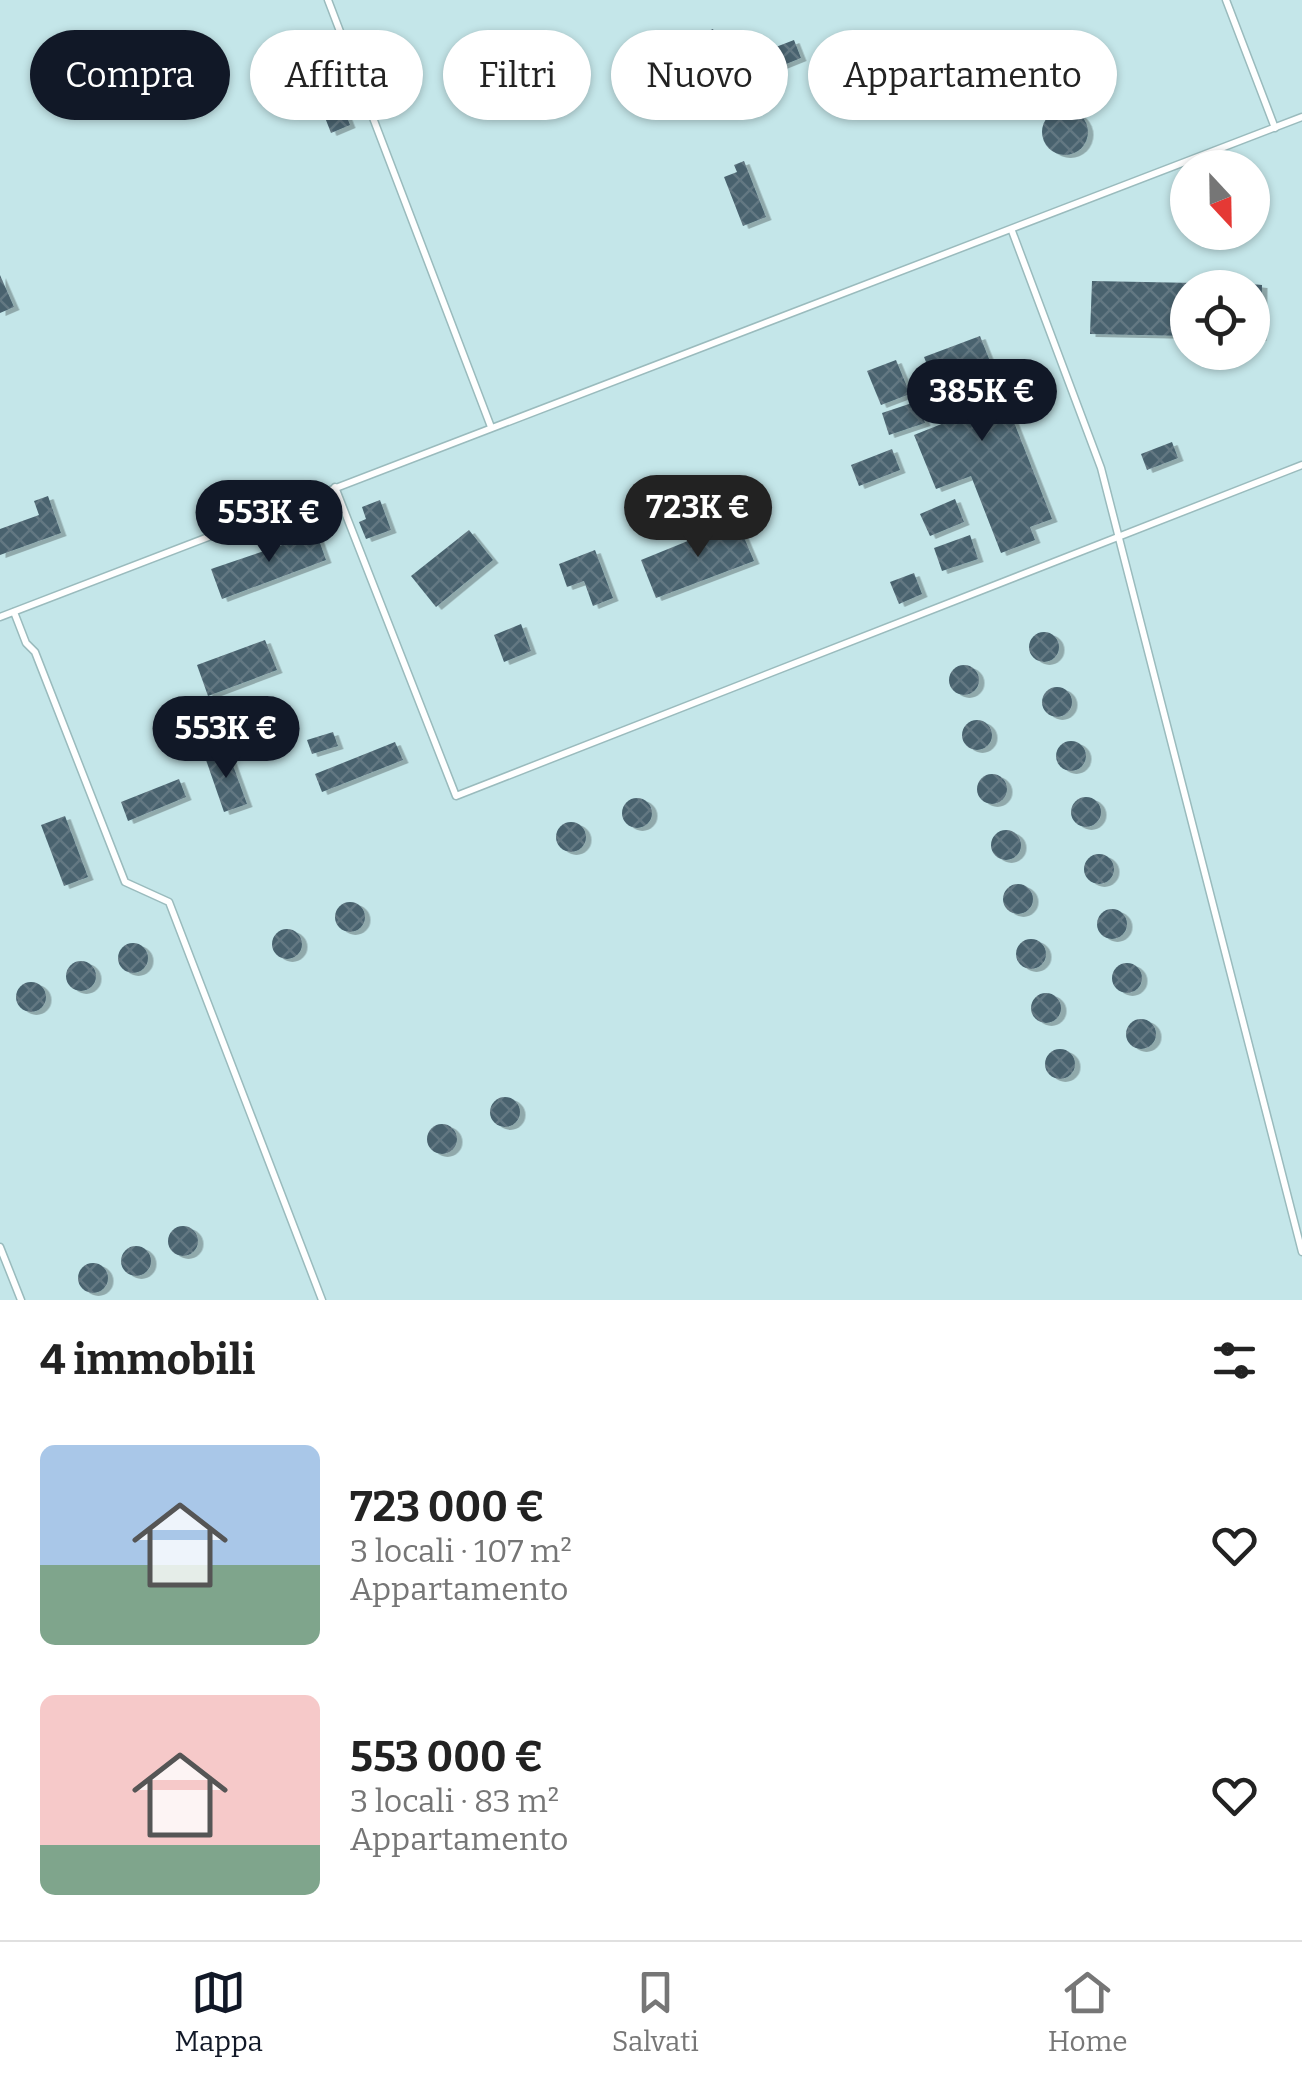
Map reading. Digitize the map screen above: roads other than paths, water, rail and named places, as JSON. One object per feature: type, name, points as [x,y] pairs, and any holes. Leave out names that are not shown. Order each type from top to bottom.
[{"type":"lane","points":[[328,0],[492,427]]},
{"type":"lane","points":[[1226,0],[1275,128]]},
{"type":"lane","points":[[0,617],[1302,117]]},
{"type":"lane","points":[[1012,230],[1088,432],[1118,537],[1302,1252]]},
{"type":"lane","points":[[335,487],[456,796],[1302,465]]},
{"type":"lane","points":[[14,612],[26,643],[36,652],[124,882],[169,902],[322,1300]]},
{"type":"lane","points":[[0,1247],[20,1300]]}]
